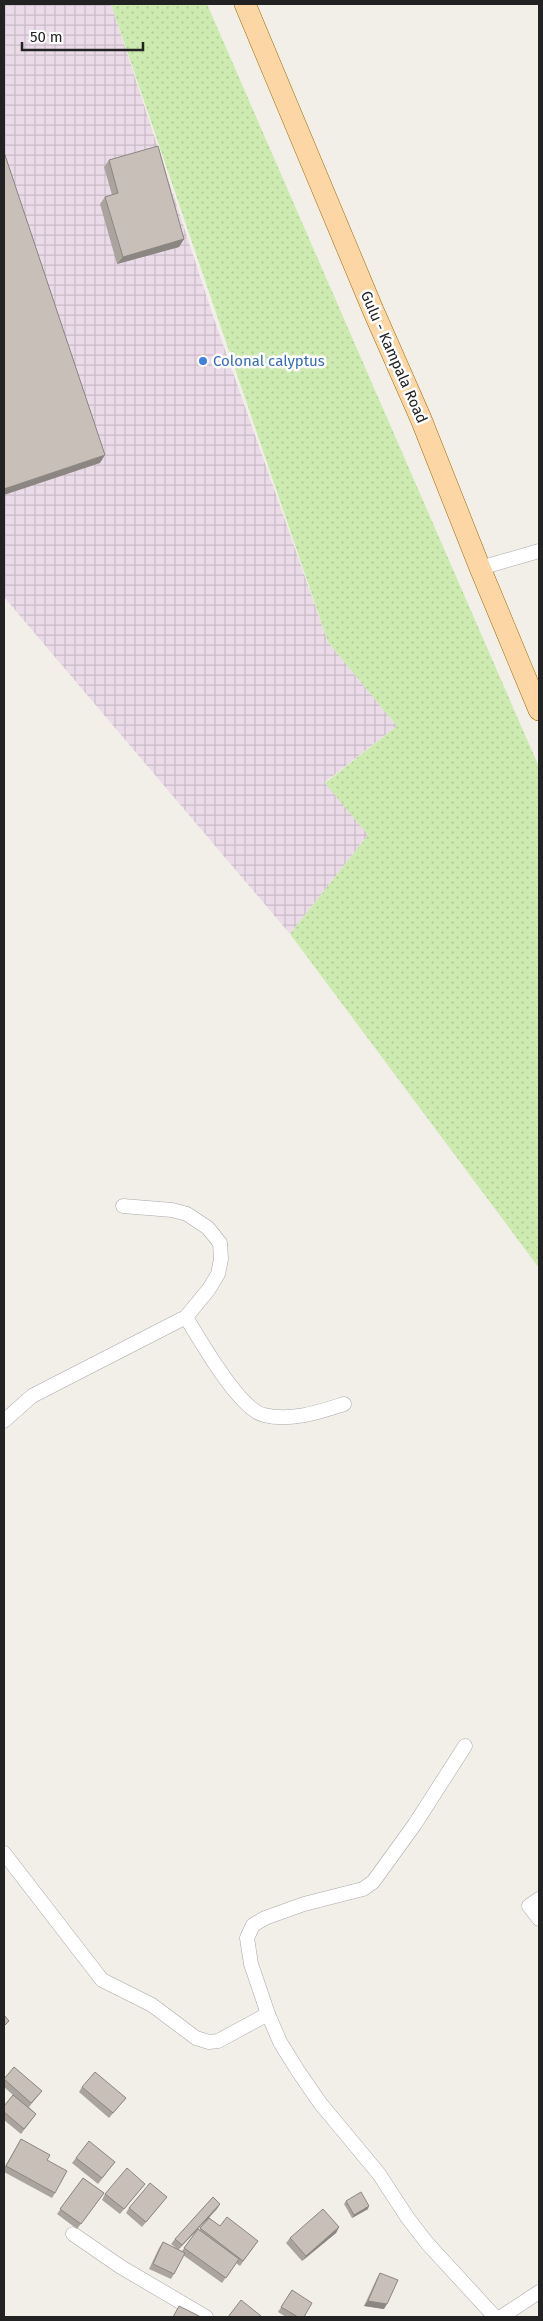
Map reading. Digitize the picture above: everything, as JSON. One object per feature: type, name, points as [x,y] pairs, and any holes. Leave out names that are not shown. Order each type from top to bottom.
[{"type":"main road","name":"Gulu - Kampala Road","points":[[245,4],[434,452],[539,710]]},
{"type":"street","points":[[480,568],[539,551]]},
{"type":"street","points":[[4,1421],[32,1396],[186,1317],[210,1288],[218,1274],[221,1259],[220,1243],[208,1228],[187,1214],[172,1210],[124,1206]]},
{"type":"street","points":[[186,1317],[207,1351],[243,1401],[254,1411],[272,1416],[310,1415],[344,1404]]},
{"type":"street","points":[[465,1746],[415,1824],[373,1882],[363,1889],[304,1904],[265,1918],[253,1925],[249,1930],[247,1938],[251,1964],[280,2042],[320,2103],[379,2174],[407,2217],[495,2317]]},
{"type":"street","points":[[4,1853],[102,1980],[152,2006],[196,2038],[209,2042],[218,2041],[268,2014]]},
{"type":"street","points":[[539,1899],[529,1906],[539,1919]]},
{"type":"street","points":[[72,2234],[128,2272],[206,2317]]},
{"type":"street","points":[[502,2317],[539,2292]]},
{"type":"shaded area","points":[[4,4],[111,4],[213,316],[328,642],[397,726],[325,782],[368,835],[290,934],[4,597]]},
{"type":"green space","points":[[111,4],[207,4],[539,767],[539,1268],[290,934],[368,835],[325,783],[397,726],[328,642]]},
{"type":"building","points":[[158,146],[184,239],[123,257],[105,197],[118,193],[109,160]]},
{"type":"building","points":[[4,152],[105,455],[4,489]]},
{"type":"building","points":[[4,2015],[9,2021],[4,2026]]},
{"type":"building","points":[[14,2067],[42,2091],[31,2103],[4,2079]]},
{"type":"building","points":[[95,2072],[126,2098],[113,2113],[82,2087]]},
{"type":"building","points":[[13,2095],[36,2114],[24,2129],[4,2112],[4,2106]]},
{"type":"building","points":[[21,2139],[50,2155],[47,2160],[67,2171],[55,2193],[6,2166]]},
{"type":"building","points":[[89,2141],[115,2162],[102,2178],[76,2158]]},
{"type":"building","points":[[127,2168],[145,2184],[124,2209],[105,2194]]},
{"type":"building","points":[[83,2178],[104,2193],[81,2224],[60,2209]]},
{"type":"building","points":[[150,2183],[167,2197],[146,2222],[129,2208]]},
{"type":"building","points":[[361,2192],[369,2206],[354,2215],[346,2201]]},
{"type":"building","points":[[213,2197],[220,2204],[182,2245],[175,2239]]},
{"type":"building","points":[[323,2209],[339,2227],[306,2256],[290,2238]]},
{"type":"building","points":[[227,2217],[258,2241],[243,2261],[200,2228],[209,2218],[220,2226]]},
{"type":"building","points":[[198,2229],[239,2259],[226,2278],[184,2248]]},
{"type":"building","points":[[163,2242],[185,2253],[174,2274],[153,2264]]},
{"type":"building","points":[[380,2273],[398,2280],[387,2304],[368,2301]]},
{"type":"building","points":[[292,2290],[312,2303],[304,2317],[298,2317],[281,2307]]},
{"type":"building","points":[[241,2300],[261,2316],[228,2317]]},
{"type":"building","points":[[179,2306],[201,2317],[173,2317]]},
{"type":"place","name":"Colonal calyptus","points":[[203,361]]}]
